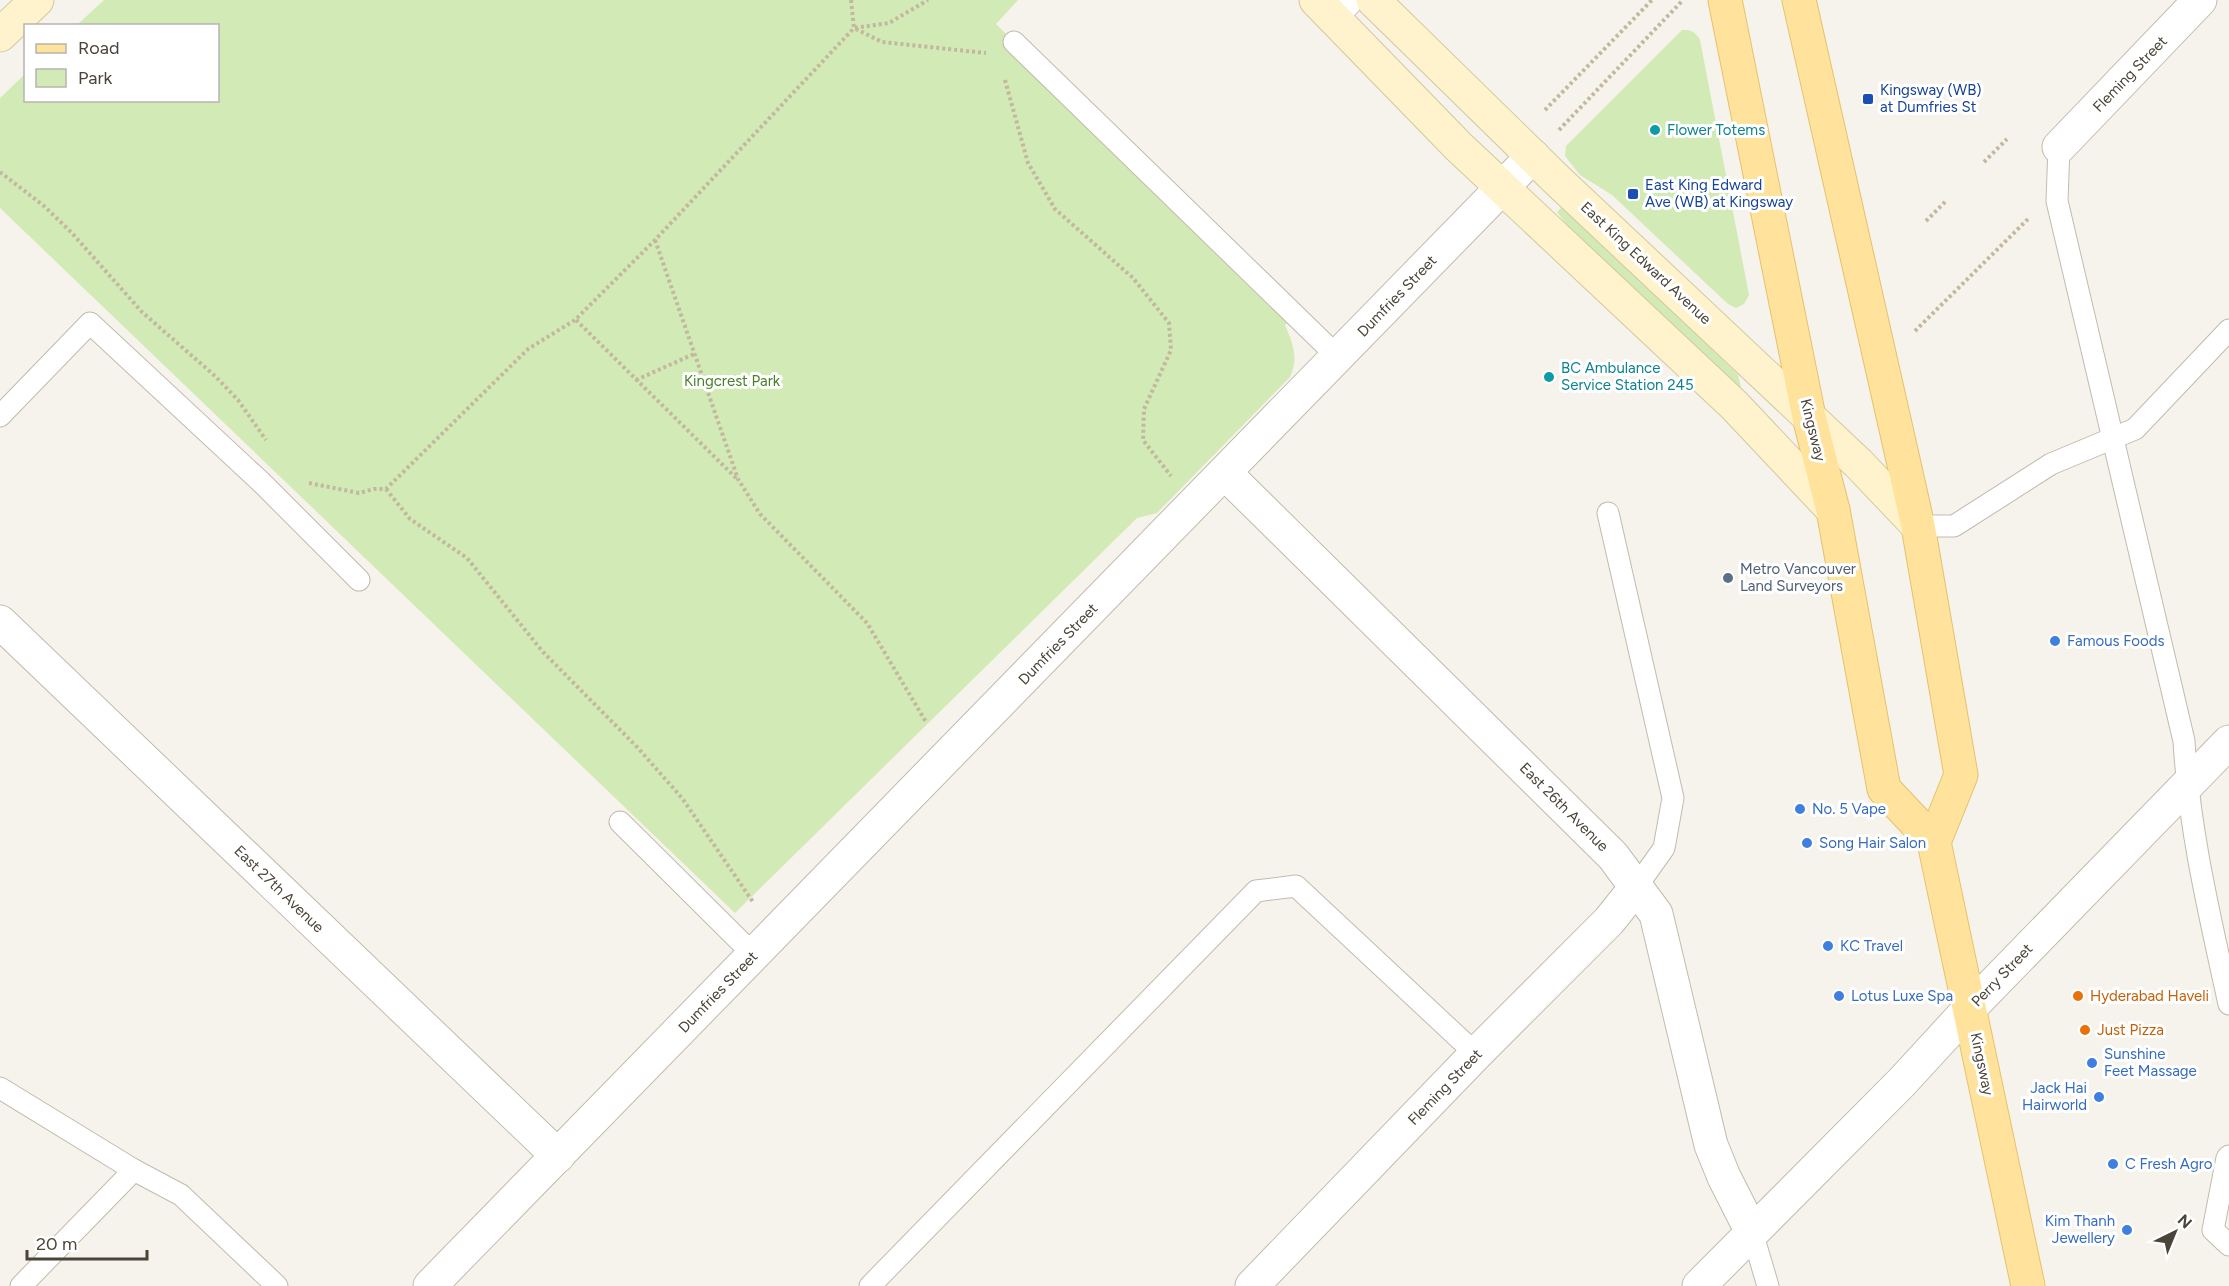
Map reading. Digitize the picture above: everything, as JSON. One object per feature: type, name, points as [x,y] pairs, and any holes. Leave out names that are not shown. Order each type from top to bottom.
[{"type":"main road","points":[[0,35],[37,0]]},
{"type":"main road","name":"East King Edward Avenue","points":[[1373,0],[1533,156],[1858,463],[1918,526]]},
{"type":"main road","name":"Kingsway","points":[[1725,0],[1809,417],[1833,510],[1884,789],[1934,842],[2028,1286]]},
{"type":"main road","points":[[1799,0],[1918,526],[1961,775],[1934,842]]},
{"type":"main road","points":[[1331,5],[1459,147],[1734,405],[1833,510]]},
{"type":"street","name":"Fleming Street","points":[[2059,147],[2200,0]]},
{"type":"street","name":"Dumfries Street","points":[[430,1286],[1533,156]]},
{"type":"street","name":"East 26th Avenue","points":[[1225,473],[1614,856],[1637,886],[1656,914],[1711,1144],[1724,1178],[1752,1232]]},
{"type":"street","name":"East 27th Avenue","points":[[0,622],[558,1156]]},
{"type":"street","name":"Perry Street","points":[[1700,1286],[1894,1090],[1970,1008],[2229,742]]},
{"type":"street","name":"Fleming Street","points":[[1252,1286],[1476,1054],[1609,921],[1637,886]]},
{"type":"lane","points":[[1014,42],[1338,357]]},
{"type":"lane","points":[[2059,147],[2057,201],[2184,741],[2186,786],[2195,844],[2229,1004]]},
{"type":"lane","points":[[0,416],[90,323],[261,482],[359,580]]},
{"type":"lane","points":[[1918,526],[1954,526],[2051,464],[2135,429],[2229,330]]},
{"type":"lane","points":[[1608,513],[1673,798],[1664,848],[1637,886]]},
{"type":"lane","points":[[620,822],[754,955]]},
{"type":"lane","points":[[870,1286],[1256,891],[1296,886],[1476,1054]]},
{"type":"lane","points":[[0,1088],[181,1196],[277,1286]]},
{"type":"lane","points":[[2229,1156],[2213,1230],[2229,1245]]},
{"type":"lane","points":[[21,1286],[134,1170]]},
{"type":"lane","points":[[1752,1232],[1768,1286]]},
{"type":"path","points":[[851,0],[854,28]]},
{"type":"path","points":[[304,481],[360,493],[374,489],[387,489],[528,349],[575,320],[655,240],[854,28],[889,23],[928,0]]},
{"type":"path","points":[[1545,110],[1652,0]]},
{"type":"path","points":[[1533,156],[1683,0]]},
{"type":"path","points":[[854,28],[882,42],[979,51],[989,54]]},
{"type":"path","points":[[1005,78],[1028,163],[1055,209],[1132,278],[1169,323],[1171,350],[1144,409],[1143,440],[1175,481]]},
{"type":"path","points":[[1984,162],[2007,139]]},
{"type":"path","points":[[0,172],[44,206],[71,232],[142,312],[216,376],[238,400],[271,446]]},
{"type":"path","points":[[1926,221],[1947,200]]},
{"type":"path","points":[[1915,331],[2039,209],[2057,201]]},
{"type":"path","points":[[655,240],[738,479],[760,514],[867,623],[926,722]]},
{"type":"path","points":[[575,320],[738,479]]},
{"type":"path","points":[[636,380],[694,354]]},
{"type":"path","points":[[387,489],[410,519],[467,558],[543,652],[645,755],[682,798],[753,902]]},
{"type":"green space","name":"Kingcrest Park","points":[[104,0],[1018,0],[996,24],[1295,315],[1285,325],[1294,351],[1293,370],[1290,377],[1157,513],[1137,518],[735,913],[0,208],[0,98],[24,75],[24,102],[219,102],[219,24],[78,24]]},
{"type":"green space","points":[[1682,30],[1692,32],[1700,40],[1749,295],[1744,304],[1736,308],[1728,304],[1612,195],[1580,175],[1565,156],[1566,146]]},
{"type":"green space","points":[[1561,208],[1572,214],[1738,375],[1741,387],[1737,391],[1570,229],[1557,212]]},
{"type":"place","name":"Kingsway (WB) at Dumfries St","points":[[1868,99]]},
{"type":"place","name":"Flower Totems","points":[[1655,130]]},
{"type":"place","name":"East King Edward Ave (WB) at Kingsway","points":[[1633,194]]},
{"type":"place","name":"BC Ambulance Service Station 245","points":[[1549,377]]},
{"type":"place","name":"Metro Vancouver Land Surveyors","points":[[1728,578]]},
{"type":"place","name":"Famous Foods","points":[[2055,641]]},
{"type":"place","name":"No. 5 Vape","points":[[1800,809]]},
{"type":"place","name":"Song Hair Salon","points":[[1807,843]]},
{"type":"place","name":"KC Travel","points":[[1828,946]]},
{"type":"place","name":"Lotus Luxe Spa","points":[[1839,996]]},
{"type":"place","name":"Hyderabad Haveli","points":[[2078,996]]},
{"type":"place","name":"Just Pizza","points":[[2085,1030]]},
{"type":"place","name":"Sunshine Feet Massage","points":[[2092,1063]]},
{"type":"place","name":"Jack Hai Hairworld","points":[[2099,1097]]},
{"type":"place","name":"C Fresh Agro","points":[[2113,1164]]},
{"type":"place","name":"Kim Thanh Jewellery","points":[[2127,1230]]}]
